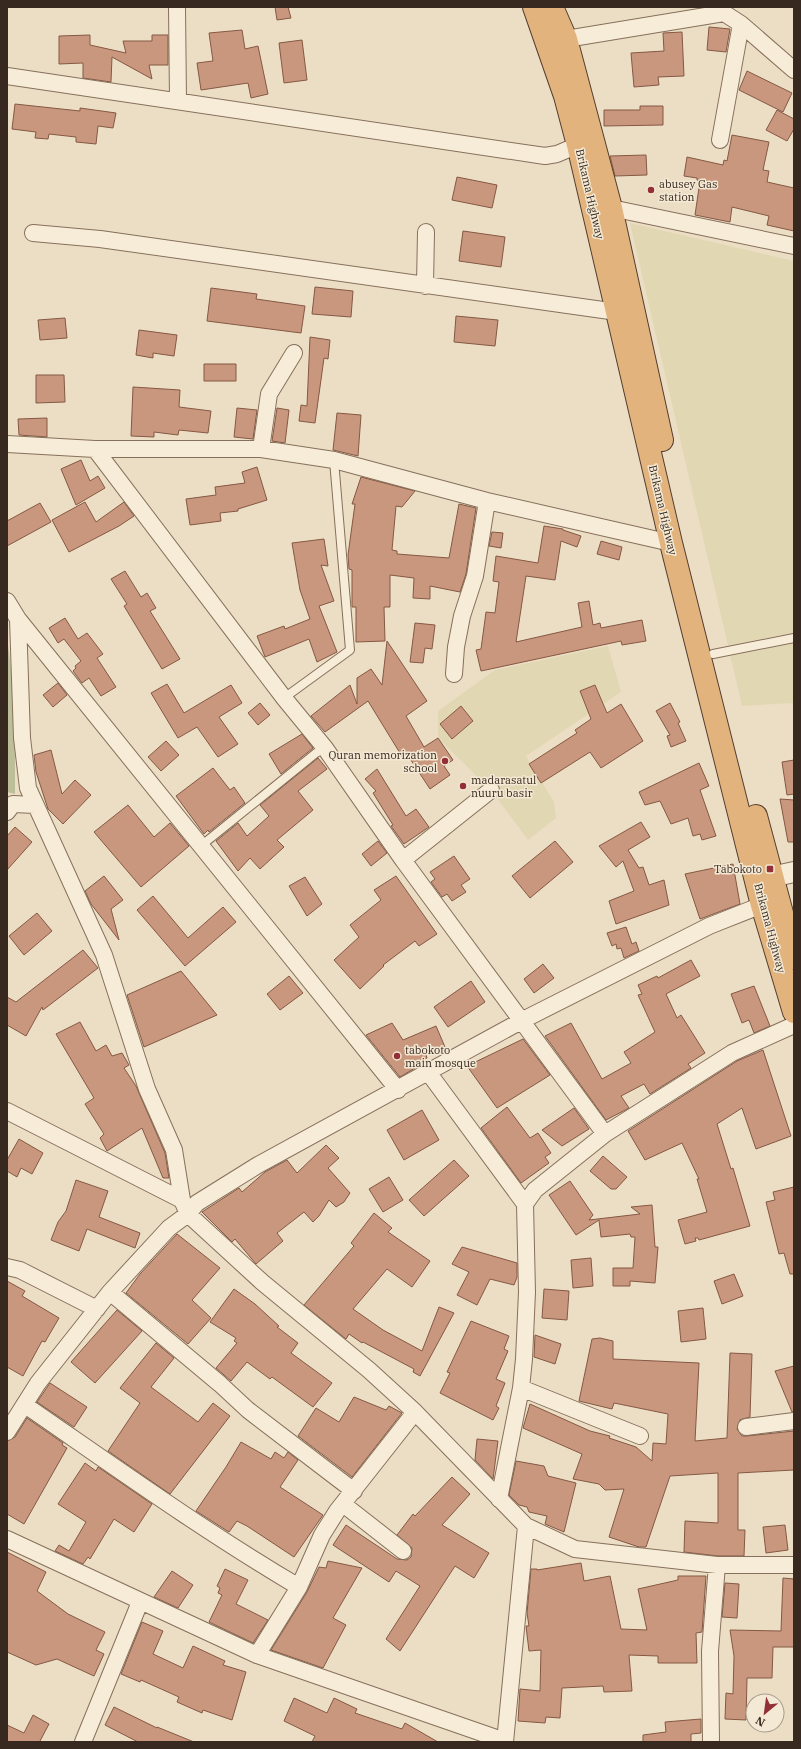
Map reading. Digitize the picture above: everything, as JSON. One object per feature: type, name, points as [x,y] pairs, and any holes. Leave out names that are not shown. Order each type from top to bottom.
[{"type":"highway","name":"Brikama Highway","points":[[534,7],[565,96],[578,145],[671,543],[765,879]]},
{"type":"highway","name":"Brikama Highway","points":[[552,7],[566,40],[611,208],[693,578],[713,654],[794,1012]]},
{"type":"highway","name":"Brikama Highway","points":[[770,904],[794,958]]},
{"type":"street","points":[[177,7],[178,101]]},
{"type":"street","points":[[566,40],[724,13],[741,24],[794,70]]},
{"type":"street","points":[[720,140],[741,24]]},
{"type":"street","points":[[7,76],[222,106],[545,156],[557,154],[578,145]]},
{"type":"street","points":[[611,208],[794,246]]},
{"type":"street","points":[[425,286],[426,232]]},
{"type":"street","points":[[34,233],[100,239],[617,312]]},
{"type":"street","points":[[261,449],[269,394],[294,354]]},
{"type":"street","points":[[7,444],[95,449],[261,449],[334,460],[487,501],[671,543]]},
{"type":"street","points":[[95,449],[284,698],[325,748],[403,860],[523,1020],[605,1134]]},
{"type":"street","points":[[454,674],[458,639],[474,576],[487,501]]},
{"type":"street","points":[[7,601],[18,619],[202,845],[398,1090]]},
{"type":"street","points":[[18,619],[22,738],[28,788],[104,955],[147,1089],[174,1150],[185,1207]]},
{"type":"street","points":[[10,808],[27,779]]},
{"type":"street","points":[[403,860],[491,790]]},
{"type":"street","points":[[10,808],[35,805]]},
{"type":"street","points":[[765,879],[794,872]]},
{"type":"street","points":[[7,1432],[38,1383],[110,1292],[169,1228],[185,1207],[197,1203],[258,1165],[398,1090],[523,1020],[709,926],[770,904]]},
{"type":"street","points":[[525,1204],[535,1190],[605,1134],[732,1053],[794,1025]]},
{"type":"street","points":[[428,1072],[525,1204],[527,1292],[521,1388],[499,1499]]},
{"type":"street","points":[[7,1111],[185,1207],[262,1282],[369,1370],[415,1412],[526,1526],[575,1549],[717,1565],[794,1565]]},
{"type":"street","points":[[7,1267],[20,1270],[97,1309]]},
{"type":"street","points":[[110,1292],[220,1384],[248,1410],[354,1491]]},
{"type":"street","points":[[521,1388],[640,1436]]},
{"type":"street","points":[[24,1405],[236,1550],[298,1588]]},
{"type":"street","points":[[257,1655],[298,1588],[322,1535],[343,1504],[415,1412]]},
{"type":"street","points":[[746,1427],[794,1421]]},
{"type":"street","points":[[343,1504],[403,1551]]},
{"type":"street","points":[[7,1539],[257,1655],[505,1742],[526,1526]]},
{"type":"street","points":[[711,1742],[710,1651],[717,1565]]},
{"type":"street","points":[[83,1742],[140,1602]]},
{"type":"lane","points":[[284,698],[350,650],[334,460]]},
{"type":"lane","points":[[713,654],[794,638]]},
{"type":"lane","points":[[202,845],[316,753],[325,748]]},
{"type":"shaded area","points":[[630,223],[794,261],[794,703],[742,706]]},
{"type":"shaded area","points":[[608,646],[621,692],[526,756],[554,802],[556,818],[528,840],[491,790],[438,738],[438,711],[495,670]]},
{"type":"green space","points":[[7,638],[13,696],[15,794],[7,792]]},
{"type":"building","points":[[275,7],[288,7],[291,18],[277,20]]},
{"type":"building","points":[[709,27],[730,29],[726,52],[707,50]]},
{"type":"building","points":[[242,30],[245,49],[258,46],[268,94],[251,98],[248,83],[201,90],[197,63],[213,61],[209,33]]},
{"type":"building","points":[[682,32],[684,76],[658,77],[659,85],[634,87],[631,53],[664,51],[663,33]]},
{"type":"building","points":[[90,35],[90,45],[126,53],[123,41],[152,41],[152,35],[168,35],[168,65],[149,65],[152,79],[112,57],[111,82],[83,78],[83,63],[59,64],[59,36]]},
{"type":"building","points":[[302,40],[307,80],[284,83],[279,43]]},
{"type":"building","points":[[747,71],[792,93],[783,112],[739,90]]},
{"type":"building","points":[[15,104],[80,111],[80,108],[116,113],[113,128],[98,126],[96,144],[76,142],[76,137],[49,134],[48,139],[35,138],[36,132],[12,129]]},
{"type":"building","points":[[640,106],[663,106],[663,125],[604,126],[604,110],[640,110]]},
{"type":"building","points":[[777,110],[794,119],[794,129],[787,141],[766,130]]},
{"type":"building","points":[[732,135],[769,142],[763,170],[769,171],[767,182],[794,188],[794,231],[767,225],[769,216],[732,207],[730,222],[695,215],[700,181],[697,180],[697,178],[684,176],[687,157],[723,165],[724,160],[727,161]]},
{"type":"building","points":[[646,155],[647,175],[615,176],[610,156]]},
{"type":"building","points":[[457,177],[497,185],[492,208],[452,200]]},
{"type":"building","points":[[463,231],[505,237],[501,267],[459,261]]},
{"type":"building","points":[[315,287],[353,291],[351,317],[312,314]]},
{"type":"building","points":[[211,288],[257,294],[256,299],[305,306],[301,333],[207,321]]},
{"type":"building","points":[[456,316],[498,320],[495,346],[454,342]]},
{"type":"building","points":[[65,318],[67,338],[40,340],[38,320]]},
{"type":"building","points":[[139,330],[177,335],[174,356],[153,353],[153,358],[136,355]]},
{"type":"building","points":[[310,337],[330,340],[328,359],[324,358],[315,423],[299,421],[301,405],[307,406]]},
{"type":"building","points":[[204,364],[236,364],[236,381],[204,381]]},
{"type":"building","points":[[36,375],[64,375],[65,402],[36,403]]},
{"type":"building","points":[[133,387],[180,390],[179,407],[211,411],[208,433],[179,430],[178,435],[154,432],[154,437],[131,436]]},
{"type":"building","points":[[237,408],[257,410],[253,439],[234,437]]},
{"type":"building","points":[[277,408],[289,410],[285,443],[272,441]]},
{"type":"building","points":[[337,413],[361,415],[358,456],[333,450]]},
{"type":"building","points":[[47,418],[47,437],[19,435],[18,419]]},
{"type":"building","points":[[81,460],[90,481],[98,476],[105,488],[76,505],[61,469]]},
{"type":"building","points":[[257,467],[267,500],[238,509],[238,511],[220,513],[221,521],[190,525],[186,499],[216,495],[215,487],[245,483],[242,472]]},
{"type":"building","points":[[361,477],[415,491],[402,507],[396,506],[392,550],[397,551],[397,554],[449,558],[459,504],[476,508],[466,574],[460,592],[430,586],[430,599],[413,598],[414,578],[390,575],[390,607],[384,607],[385,641],[356,642],[356,607],[352,607],[352,570],[349,569],[348,555],[355,504],[352,504]]},
{"type":"building","points":[[85,502],[96,522],[124,502],[134,516],[119,526],[69,552],[52,520]]},
{"type":"building","points":[[40,503],[51,522],[7,546],[7,521]]},
{"type":"building","points":[[544,526],[563,529],[581,536],[577,547],[561,541],[555,580],[526,576],[516,642],[582,627],[578,603],[589,601],[593,625],[600,623],[601,628],[642,620],[646,641],[622,645],[621,641],[481,671],[476,650],[481,649],[486,612],[495,613],[499,582],[493,581],[496,556],[538,563]]},
{"type":"building","points":[[492,532],[503,533],[501,548],[489,546]]},
{"type":"building","points":[[324,539],[328,566],[321,565],[334,601],[319,606],[337,652],[317,662],[309,639],[265,657],[257,636],[284,626],[285,629],[310,619],[300,590],[292,543]]},
{"type":"building","points":[[601,541],[622,547],[619,560],[597,554]]},
{"type":"building","points":[[125,571],[141,597],[147,593],[156,608],[150,611],[180,659],[162,669],[124,606],[127,604],[111,579]]},
{"type":"building","points":[[65,618],[78,639],[87,633],[103,654],[97,658],[116,687],[101,696],[89,678],[82,683],[73,671],[76,668],[75,666],[81,661],[64,639],[58,643],[49,628]]},
{"type":"building","points":[[415,623],[435,625],[432,649],[425,648],[423,663],[410,662]]},
{"type":"building","points":[[387,641],[427,701],[406,716],[424,747],[438,738],[453,760],[444,766],[450,775],[430,789],[407,754],[403,758],[368,701],[325,732],[311,716],[350,685],[357,704],[357,678],[371,669],[382,685]]},
{"type":"building","points":[[58,683],[67,695],[53,707],[43,695]]},
{"type":"building","points":[[167,684],[184,713],[231,685],[242,703],[219,717],[238,744],[218,757],[197,727],[178,738],[151,693]]},
{"type":"building","points":[[595,685],[607,713],[621,704],[643,741],[601,768],[590,752],[541,783],[529,764],[577,733],[575,730],[591,719],[580,691]]},
{"type":"building","points":[[260,703],[270,715],[258,725],[248,713]]},
{"type":"building","points":[[670,703],[680,722],[678,723],[686,741],[671,747],[667,736],[670,735],[656,711]]},
{"type":"building","points":[[461,706],[473,721],[452,739],[440,724]]},
{"type":"building","points":[[302,734],[313,748],[281,774],[269,754]]},
{"type":"building","points":[[166,741],[179,755],[161,771],[148,757]]},
{"type":"building","points":[[51,750],[62,794],[75,780],[91,795],[63,824],[48,809],[36,772],[34,755]]},
{"type":"building","points":[[318,758],[327,769],[298,791],[313,810],[277,840],[284,847],[260,869],[250,858],[238,871],[216,841],[238,823],[247,836],[269,816],[260,805]]},
{"type":"building","points":[[794,760],[794,794],[787,795],[782,762]]},
{"type":"building","points":[[699,763],[709,786],[700,790],[716,836],[702,840],[700,834],[693,836],[688,818],[671,824],[660,801],[645,805],[639,792]]},
{"type":"building","points":[[213,768],[230,790],[234,787],[245,803],[209,832],[208,830],[204,834],[176,796]]},
{"type":"building","points":[[377,769],[406,816],[416,809],[429,827],[404,844],[391,826],[393,825],[373,793],[376,791],[365,779]]},
{"type":"building","points":[[780,799],[794,800],[794,842],[788,842]]},
{"type":"building","points":[[128,805],[154,837],[170,823],[189,846],[141,887],[94,832]]},
{"type":"building","points":[[641,822],[650,837],[628,850],[639,868],[643,867],[649,885],[664,880],[669,905],[616,924],[609,901],[634,891],[623,861],[616,867],[599,846]]},
{"type":"building","points":[[15,827],[32,842],[7,870],[7,836]]},
{"type":"building","points":[[378,841],[387,853],[371,866],[362,854]]},
{"type":"building","points":[[555,841],[573,862],[530,898],[512,876]]},
{"type":"building","points":[[454,856],[470,879],[461,885],[466,892],[452,901],[447,894],[442,897],[431,882],[435,879],[430,872]]},
{"type":"building","points":[[733,864],[740,904],[700,919],[685,874]]},
{"type":"building","points":[[104,876],[123,900],[111,909],[119,940],[91,904],[85,891]]},
{"type":"building","points":[[396,876],[437,934],[419,946],[415,941],[383,965],[384,966],[360,989],[334,960],[359,937],[350,925],[381,900],[374,890]]},
{"type":"building","points":[[305,877],[322,904],[307,916],[289,886]]},
{"type":"building","points":[[153,896],[188,938],[223,907],[236,922],[185,966],[137,910]]},
{"type":"building","points":[[37,913],[52,931],[24,955],[9,936]]},
{"type":"building","points":[[626,927],[632,944],[636,942],[639,951],[624,958],[621,948],[617,949],[616,944],[612,946],[607,933]]},
{"type":"building","points":[[83,950],[98,968],[43,1010],[42,1007],[26,1036],[7,1025],[7,997],[16,1002]]},
{"type":"building","points":[[691,960],[700,976],[666,994],[677,1018],[681,1015],[705,1053],[688,1064],[691,1068],[650,1094],[644,1084],[621,1096],[629,1108],[606,1120],[545,1036],[571,1023],[602,1079],[631,1063],[624,1052],[655,1032],[638,995],[642,994],[638,985],[657,976],[658,978]]},
{"type":"building","points":[[543,964],[554,978],[534,993],[524,979]]},
{"type":"building","points":[[181,971],[217,1015],[144,1047],[127,995]]},
{"type":"building","points":[[289,976],[303,993],[280,1010],[267,994]]},
{"type":"building","points":[[471,981],[485,1002],[448,1027],[434,1007]]},
{"type":"building","points":[[754,986],[770,1026],[754,1033],[749,1020],[742,1023],[731,994]]},
{"type":"building","points":[[80,1022],[96,1051],[106,1045],[112,1056],[122,1053],[129,1065],[124,1068],[136,1086],[165,1153],[169,1178],[163,1178],[142,1128],[107,1151],[100,1138],[104,1134],[85,1104],[94,1098],[56,1034]]},
{"type":"building","points":[[392,1023],[403,1040],[436,1026],[445,1047],[426,1055],[427,1058],[418,1062],[420,1065],[400,1077],[366,1035]]},
{"type":"building","points":[[523,1039],[550,1075],[497,1108],[467,1066]]},
{"type":"building","points":[[763,1050],[791,1136],[756,1149],[742,1108],[717,1124],[731,1169],[733,1168],[750,1226],[699,1240],[698,1238],[695,1238],[696,1241],[685,1244],[678,1220],[707,1212],[697,1179],[699,1179],[682,1143],[645,1160],[628,1131],[737,1061]]},
{"type":"building","points":[[507,1107],[530,1138],[538,1133],[551,1153],[545,1157],[549,1163],[521,1183],[481,1128]]},
{"type":"building","points":[[574,1108],[589,1129],[562,1146],[542,1130]]},
{"type":"building","points":[[422,1110],[439,1140],[404,1160],[387,1130]]},
{"type":"building","points":[[19,1139],[43,1153],[32,1174],[21,1168],[17,1177],[7,1171],[7,1160]]},
{"type":"building","points":[[326,1145],[339,1158],[328,1168],[350,1193],[344,1202],[336,1207],[329,1200],[319,1216],[313,1222],[304,1212],[277,1233],[283,1241],[256,1264],[235,1239],[232,1242],[202,1212],[239,1188],[242,1192],[265,1172],[287,1160],[297,1173]]},
{"type":"building","points":[[603,1156],[627,1177],[616,1189],[611,1189],[590,1171]]},
{"type":"building","points":[[454,1160],[469,1176],[424,1216],[409,1200]]},
{"type":"building","points":[[389,1177],[403,1200],[383,1212],[369,1189]]},
{"type":"building","points":[[76,1180],[108,1191],[99,1217],[140,1233],[135,1248],[87,1229],[79,1251],[51,1240],[58,1222],[66,1211]]},
{"type":"building","points":[[570,1181],[593,1215],[589,1220],[640,1214],[631,1207],[652,1205],[655,1247],[658,1247],[655,1283],[630,1281],[630,1286],[613,1286],[613,1268],[633,1268],[635,1237],[631,1237],[630,1234],[601,1237],[599,1220],[576,1235],[549,1195]]},
{"type":"building","points":[[794,1187],[794,1274],[790,1274],[784,1253],[779,1254],[766,1202],[775,1200],[773,1192]]},
{"type":"building","points":[[374,1213],[392,1228],[388,1232],[430,1261],[412,1287],[387,1269],[353,1309],[383,1330],[422,1351],[439,1307],[454,1313],[420,1376],[413,1372],[414,1369],[363,1342],[362,1343],[349,1334],[346,1339],[304,1305],[354,1246],[351,1243]]},
{"type":"building","points":[[177,1234],[220,1268],[192,1300],[211,1318],[188,1344],[126,1293],[140,1274]]},
{"type":"building","points":[[462,1247],[517,1263],[517,1277],[514,1285],[490,1279],[477,1305],[457,1295],[469,1272],[452,1264]]},
{"type":"building","points":[[591,1258],[593,1286],[573,1288],[571,1260]]},
{"type":"building","points":[[734,1274],[743,1296],[722,1304],[714,1281]]},
{"type":"building","points":[[7,1281],[25,1291],[22,1296],[59,1318],[45,1342],[42,1341],[23,1376],[7,1367]]},
{"type":"building","points":[[234,1289],[255,1304],[279,1326],[277,1327],[298,1343],[291,1353],[332,1383],[313,1407],[272,1377],[270,1379],[247,1362],[231,1381],[216,1368],[237,1343],[234,1341],[236,1338],[210,1322]]},
{"type":"building","points":[[544,1289],[569,1291],[567,1320],[542,1318]]},
{"type":"building","points":[[703,1308],[706,1339],[681,1342],[678,1311]]},
{"type":"building","points":[[117,1310],[142,1331],[95,1383],[71,1362]]},
{"type":"building","points":[[471,1321],[509,1336],[504,1349],[508,1351],[496,1379],[505,1383],[496,1406],[499,1408],[493,1420],[440,1393],[450,1373],[447,1372]]},
{"type":"building","points":[[535,1335],[561,1344],[555,1364],[534,1357]]},
{"type":"building","points":[[600,1338],[613,1341],[613,1359],[699,1363],[695,1441],[727,1438],[730,1353],[752,1354],[750,1417],[740,1420],[737,1429],[742,1436],[794,1431],[794,1470],[738,1473],[738,1530],[745,1530],[744,1556],[718,1556],[684,1552],[685,1521],[718,1523],[718,1473],[670,1476],[646,1547],[639,1547],[609,1537],[624,1489],[605,1490],[599,1484],[573,1479],[582,1454],[523,1428],[530,1404],[590,1431],[610,1436],[609,1438],[636,1447],[652,1461],[653,1443],[666,1444],[668,1414],[614,1403],[612,1409],[579,1401],[592,1339]]},
{"type":"building","points":[[156,1343],[174,1358],[151,1387],[198,1422],[213,1403],[230,1416],[170,1494],[108,1451],[140,1403],[120,1388]]},
{"type":"building","points":[[794,1366],[794,1412],[792,1412],[775,1371]]},
{"type":"building","points":[[50,1383],[87,1407],[74,1427],[37,1402]]},
{"type":"building","points":[[354,1397],[386,1410],[389,1406],[402,1413],[352,1477],[298,1436],[316,1408],[339,1422]]},
{"type":"building","points":[[27,1418],[63,1443],[62,1445],[67,1448],[24,1524],[7,1514],[7,1441],[15,1437]]},
{"type":"building","points":[[477,1439],[498,1441],[493,1479],[475,1460]]},
{"type":"building","points":[[241,1442],[271,1459],[275,1452],[284,1458],[288,1452],[298,1460],[280,1487],[323,1515],[294,1557],[237,1521],[229,1532],[196,1511]]},
{"type":"building","points":[[516,1461],[544,1466],[548,1476],[576,1483],[564,1532],[545,1524],[547,1516],[529,1512],[527,1507],[519,1505],[509,1495]]},
{"type":"building","points":[[85,1463],[96,1471],[98,1467],[152,1504],[134,1532],[114,1519],[90,1559],[88,1557],[83,1564],[55,1551],[59,1545],[69,1551],[86,1522],[58,1504]]},
{"type":"building","points":[[452,1477],[470,1494],[442,1525],[489,1553],[474,1578],[455,1566],[400,1651],[386,1639],[420,1586],[396,1571],[389,1582],[333,1545],[346,1525],[397,1559],[407,1560],[411,1557],[412,1548],[397,1535],[413,1514],[415,1516]]},
{"type":"building","points":[[785,1525],[788,1550],[766,1553],[763,1527]]},
{"type":"building","points":[[7,1552],[46,1572],[37,1591],[68,1614],[105,1632],[96,1650],[104,1654],[94,1676],[57,1659],[36,1665],[7,1652]]},
{"type":"building","points":[[328,1561],[362,1568],[333,1618],[346,1625],[323,1668],[271,1650],[307,1592],[319,1567],[326,1568]]},
{"type":"building","points":[[581,1563],[584,1581],[610,1576],[621,1629],[647,1630],[638,1589],[678,1580],[678,1576],[706,1576],[702,1632],[696,1633],[697,1663],[658,1663],[658,1656],[629,1655],[632,1691],[604,1692],[603,1686],[562,1688],[560,1718],[546,1717],[545,1723],[518,1721],[520,1689],[540,1691],[541,1650],[529,1651],[526,1626],[529,1626],[527,1613],[531,1569],[537,1570]]},
{"type":"building","points":[[225,1569],[248,1580],[236,1604],[268,1620],[253,1643],[209,1622],[222,1595],[218,1593],[220,1588],[217,1586]]},
{"type":"building","points":[[172,1571],[193,1585],[178,1608],[154,1597]]},
{"type":"building","points":[[783,1578],[794,1579],[794,1647],[773,1647],[772,1678],[747,1678],[747,1693],[745,1693],[745,1720],[725,1719],[726,1693],[733,1694],[734,1656],[730,1630],[781,1631]]},
{"type":"building","points":[[725,1583],[739,1584],[737,1618],[722,1617]]},
{"type":"building","points":[[142,1622],[163,1631],[153,1654],[183,1668],[193,1646],[225,1661],[223,1665],[246,1672],[232,1720],[203,1710],[202,1713],[177,1702],[179,1697],[141,1680],[140,1682],[121,1674]]},
{"type":"building","points":[[294,1698],[327,1713],[334,1698],[357,1709],[355,1713],[402,1729],[405,1723],[438,1742],[312,1742],[315,1736],[284,1721]]},
{"type":"building","points":[[114,1707],[157,1728],[194,1742],[138,1742],[105,1725]]},
{"type":"building","points":[[33,1715],[49,1724],[40,1741],[43,1742],[7,1742],[7,1725],[24,1733]]},
{"type":"building","points":[[701,1719],[701,1733],[691,1734],[691,1742],[643,1742],[643,1735],[666,1732],[665,1722]]},
{"type":"place","name":"abusey Gas station","points":[[651,190]]},
{"type":"place","name":"Quran memorization school","points":[[445,761]]},
{"type":"place","name":"madarasatul nuuru basir","points":[[463,786]]},
{"type":"place","name":"Tabokoto","points":[[770,869]]},
{"type":"place","name":"tabokoto main mosque","points":[[397,1056]]}]
